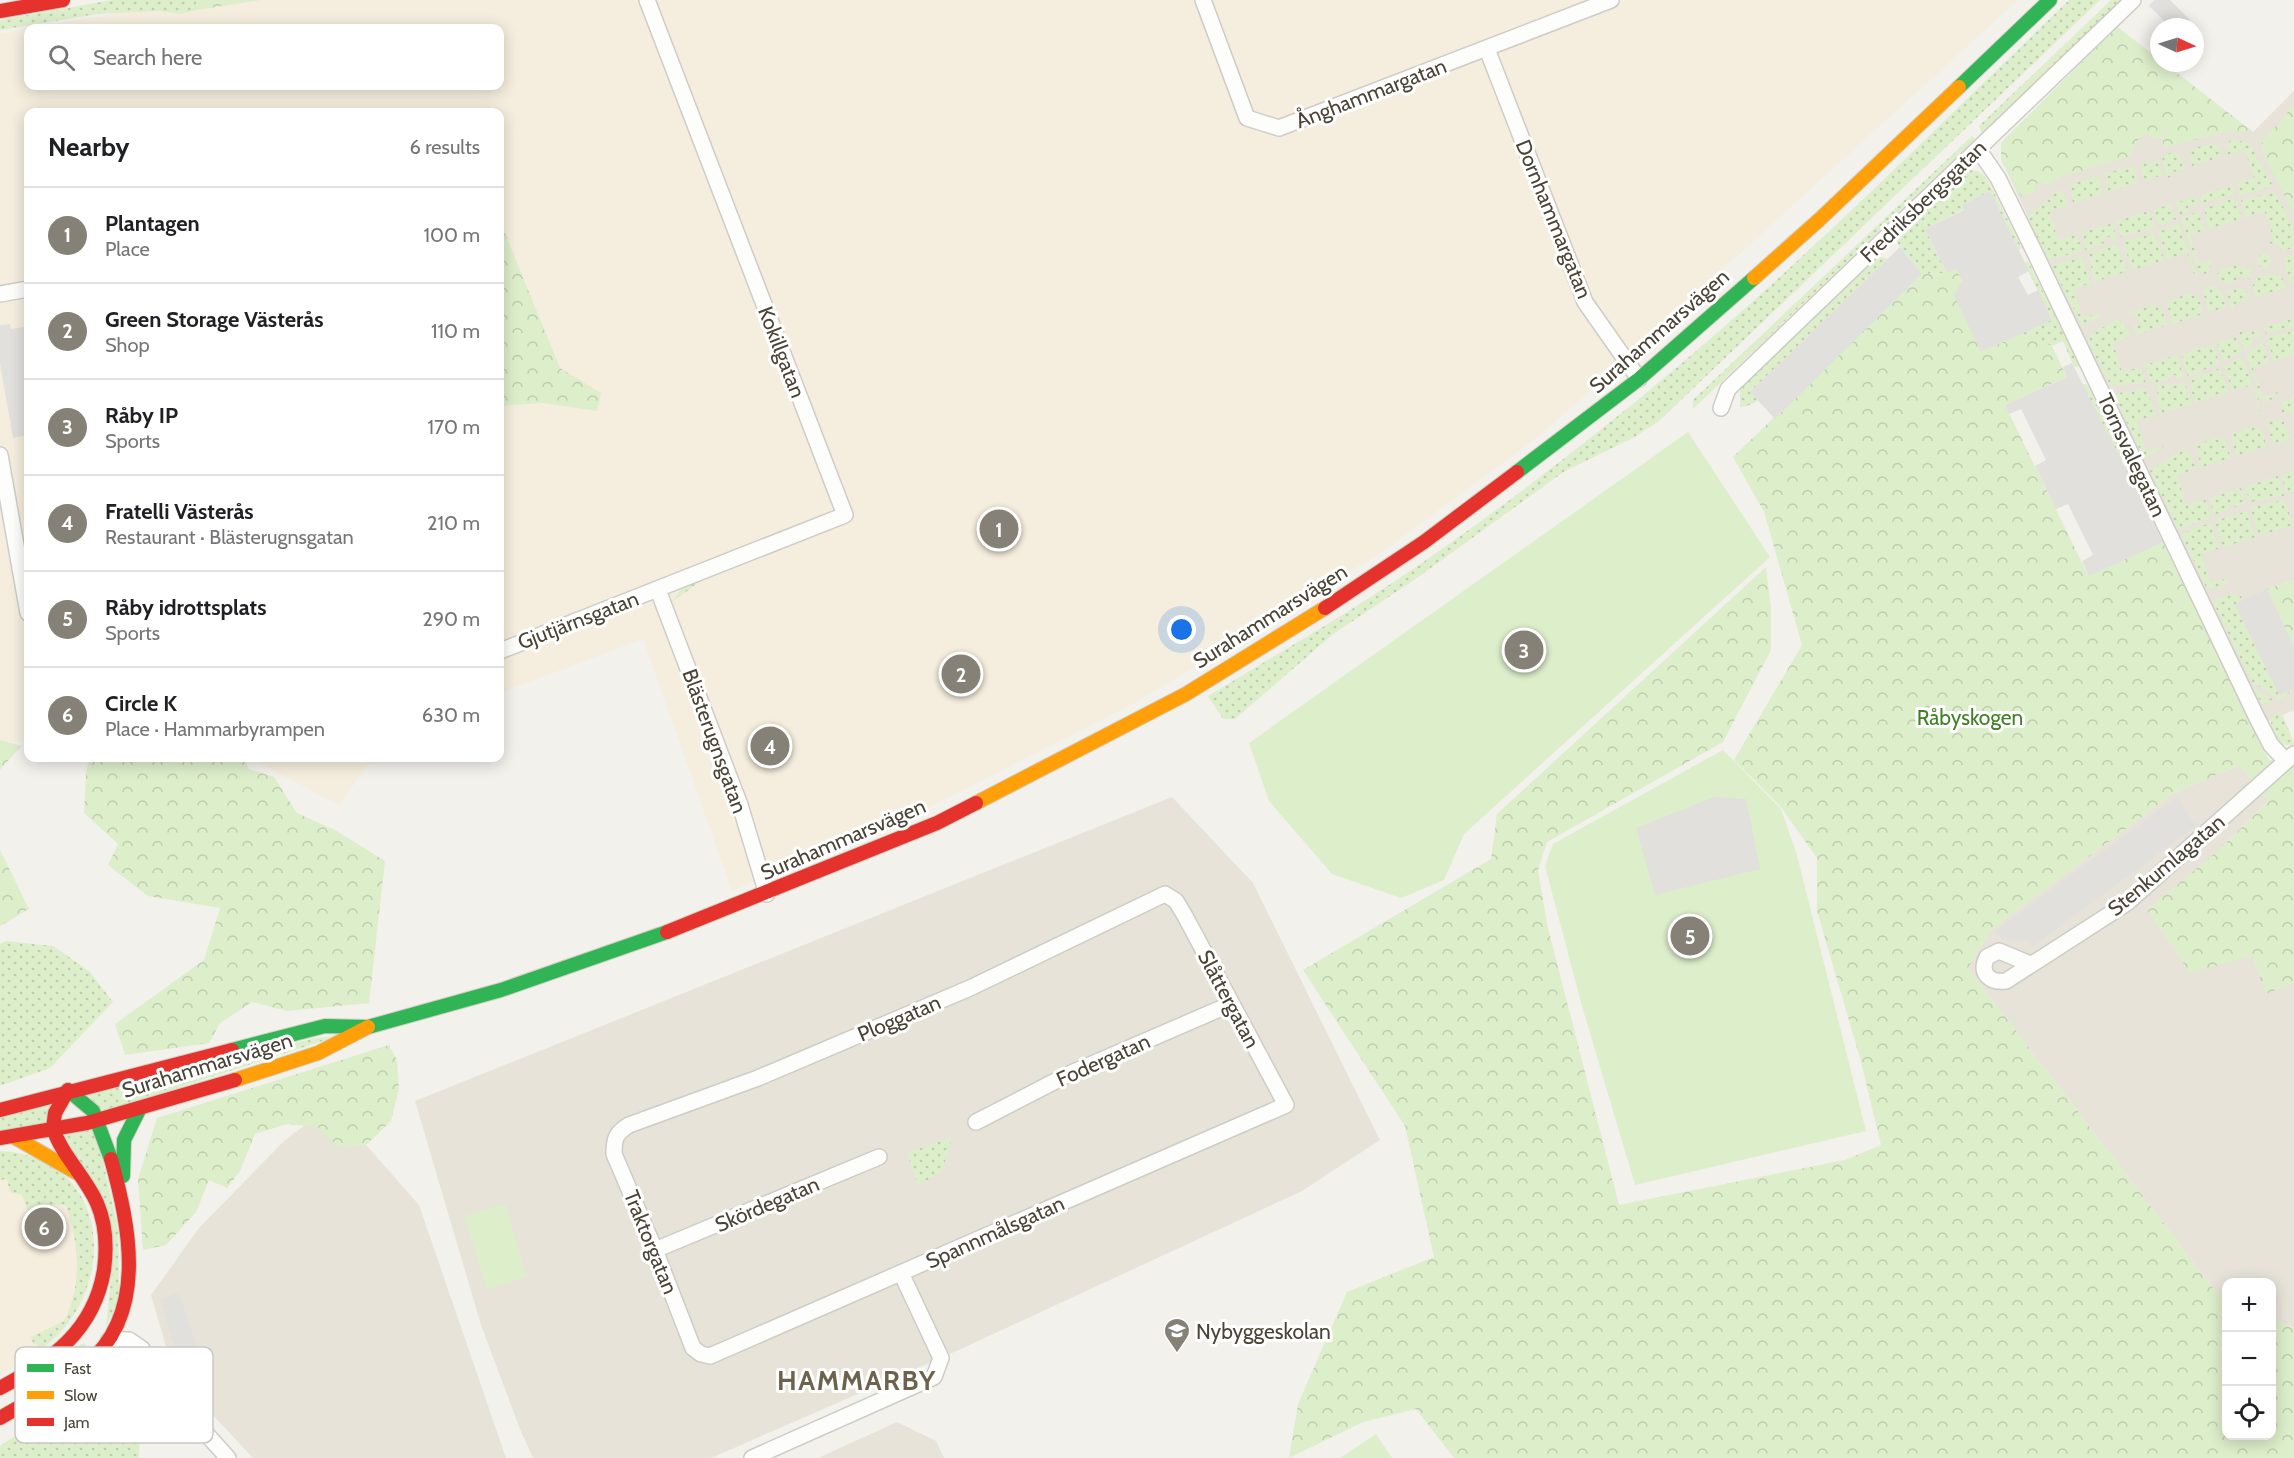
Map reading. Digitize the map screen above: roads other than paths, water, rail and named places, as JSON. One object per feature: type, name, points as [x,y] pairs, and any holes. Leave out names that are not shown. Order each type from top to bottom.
[{"type":"main road","points":[[0,11],[63,0]]},
{"type":"main road","name":"Surahammarsvägen","points":[[7,1137],[96,1121],[331,1050],[368,1027],[532,981],[767,894],[937,823],[1186,694],[1280,638],[1424,542],[1639,379],[1819,220],[2050,0]]},
{"type":"main road","name":"Surahammarsvägen","points":[[0,1110],[68,1090],[325,1026],[368,1027]]},
{"type":"main road","points":[[64,1347],[86,1325],[104,1285],[106,1236],[100,1212],[83,1177],[53,1130],[54,1113],[68,1090],[92,1111],[107,1145],[124,1214]]},
{"type":"main road","points":[[103,1347],[125,1310],[129,1284],[124,1214],[124,1140],[140,1108]]},
{"type":"main road","points":[[7,1137],[51,1157],[83,1177]]},
{"type":"main road","points":[[86,1325],[109,1340]]},
{"type":"main road","points":[[0,1388],[15,1380]]},
{"type":"main road","points":[[0,1418],[15,1409]]},
{"type":"street","name":"Kokillgatan","points":[[647,0],[845,515],[658,590]]},
{"type":"street","name":"Ånghammargatan","points":[[1203,0],[1247,118],[1279,128],[1611,0]]},
{"type":"street","name":"Fredriksbergsgatan","points":[[1720,408],[1728,389],[2133,0]]},
{"type":"street","name":"Dornhammargatan","points":[[1487,48],[1585,302],[1617,351],[1639,379]]},
{"type":"street","name":"Tornsvalegatan","points":[[1978,149],[1998,178],[2034,251],[2256,716],[2271,745],[2290,758]]},
{"type":"street","points":[[0,294],[24,290]]},
{"type":"street","points":[[0,455],[24,590]]},
{"type":"street","name":"Gjutjärnsgatan","points":[[504,649],[658,590]]},
{"type":"street","name":"Blästerugnsgatan","points":[[658,590],[740,806],[767,894]]},
{"type":"street","name":"Stenkumlagatan","points":[[2030,964],[2127,903],[2290,758]]},
{"type":"street","name":"Ploggatan","points":[[621,1130],[758,1078],[880,1027],[970,988],[1160,895],[1171,897]]},
{"type":"street","name":"Slåttergatan","points":[[1171,897],[1185,916],[1284,1102]]},
{"type":"street","name":"Fodergatan","points":[[976,1122],[1069,1074],[1231,1004]]},
{"type":"street","name":"Spannmålsgatan","points":[[700,1353],[710,1356],[1286,1105],[1284,1102]]},
{"type":"street","name":"Traktorgatan","points":[[621,1130],[614,1141],[614,1154],[656,1250],[693,1348],[700,1353]]},
{"type":"street","name":"Skördegatan","points":[[656,1250],[879,1157]]},
{"type":"street","points":[[752,1458],[934,1377],[941,1358],[902,1273]]},
{"type":"street","points":[[109,1340],[112,1347]]},
{"type":"street","points":[[109,1340],[134,1343],[139,1347]]},
{"type":"street","points":[[213,1441],[228,1458]]},
{"type":"place","name":"Plantagen","points":[[999,529]]},
{"type":"place","name":"Råby IP","points":[[1524,650]]},
{"type":"place","name":"Green Storage Västerås","points":[[961,674]]},
{"type":"place","name":"Fratelli Västerås","points":[[770,746]]},
{"type":"place","name":"Råby idrottsplats","points":[[1690,936]]},
{"type":"place","name":"Circle K","points":[[44,1227]]},
{"type":"place","name":"Nybyggeskolan","points":[[1177,1354]]},
{"type":"district","name":"HAMMARBY","points":[[857,1380]]},
{"type":"park label","name":"Råbyskogen","points":[[1970,717]]}]
